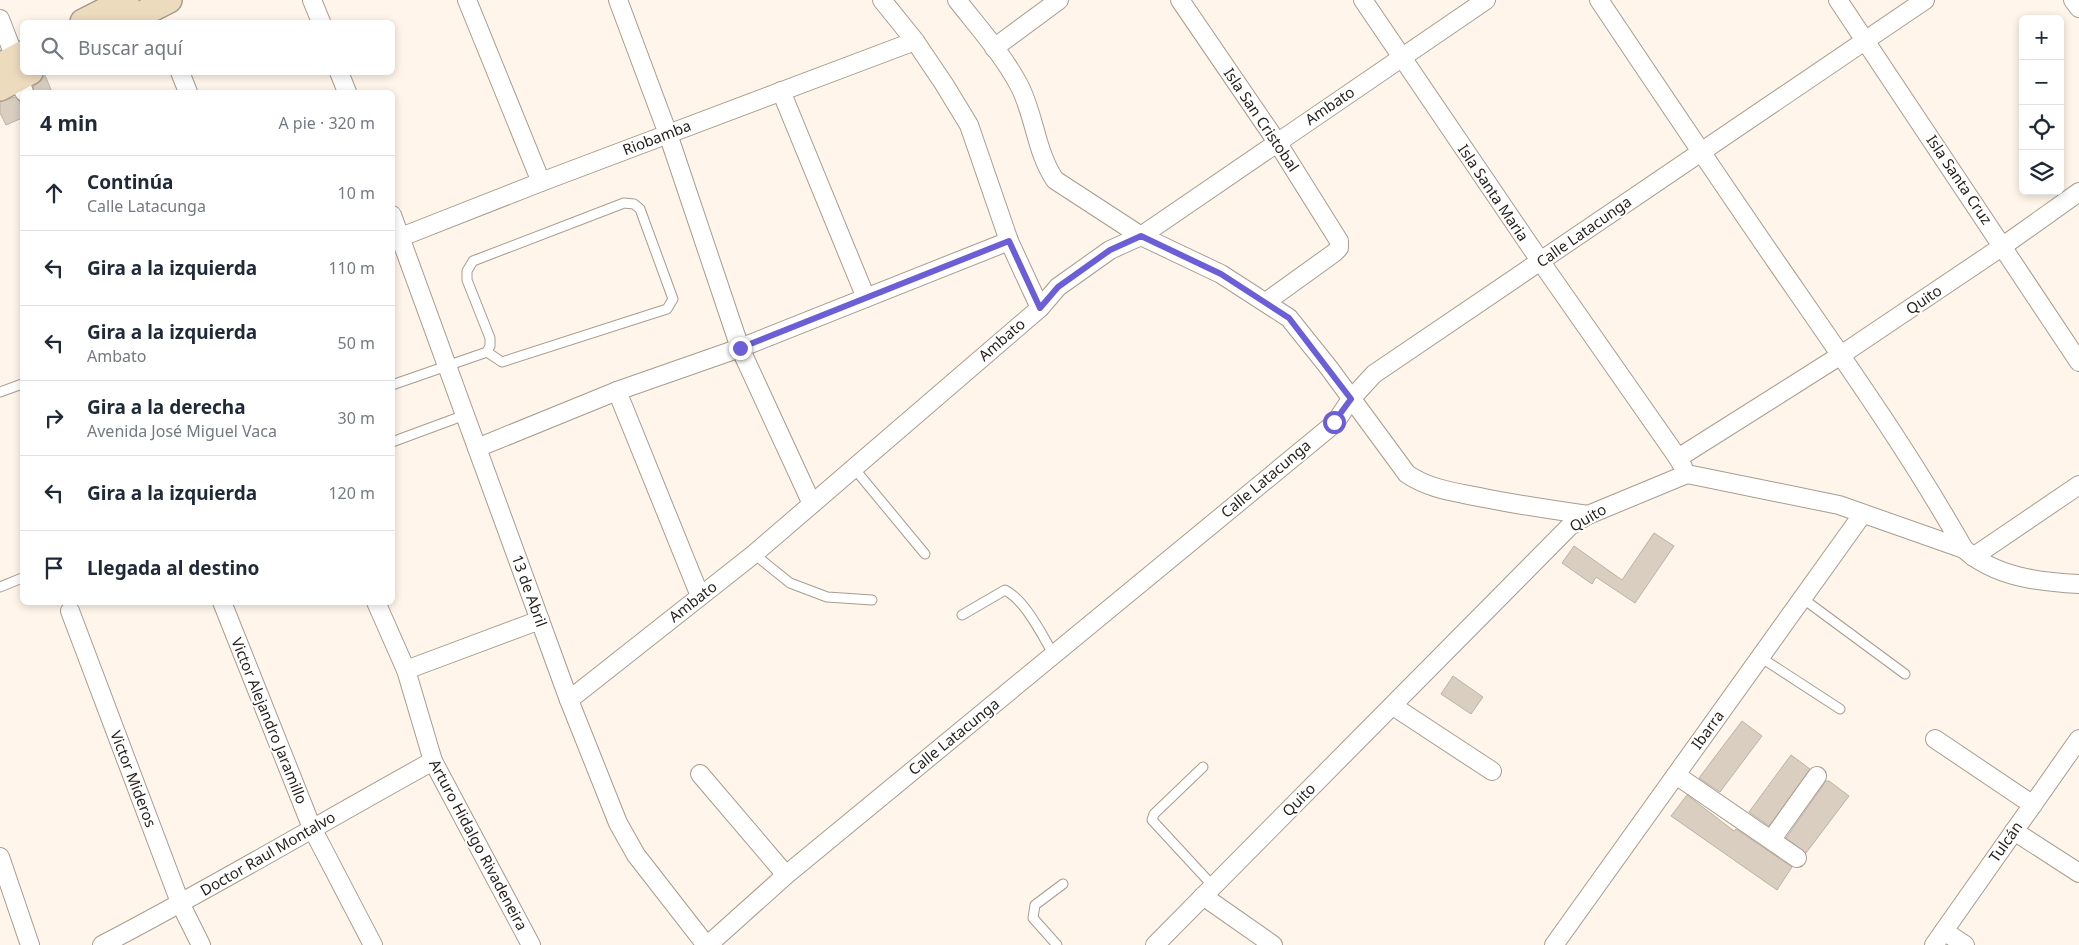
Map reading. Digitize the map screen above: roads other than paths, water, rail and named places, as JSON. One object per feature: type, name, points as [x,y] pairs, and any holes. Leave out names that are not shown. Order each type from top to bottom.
[{"type":"street","points":[[87,20],[126,0]]},
{"type":"street","points":[[312,0],[320,20]]},
{"type":"street","points":[[467,0],[541,182]]},
{"type":"street","points":[[618,0],[668,134],[740,348],[812,504]]},
{"type":"street","points":[[882,0],[915,41],[969,126],[1009,241],[1040,308]]},
{"type":"street","points":[[957,0],[994,48],[1021,88],[1046,168],[1055,180],[1141,236],[1221,274],[1289,318],[1407,474],[1422,484],[1539,509],[1588,515]]},
{"type":"street","points":[[994,48],[1059,0]]},
{"type":"street","name":"Isla San Cristobal","points":[[1180,0],[1277,142],[1339,241],[1339,248],[1266,302]]},
{"type":"street","name":"Isla Santa Maria","points":[[1363,0],[1540,262],[1678,458]]},
{"type":"street","name":"Ambato","points":[[569,700],[754,554],[1040,308],[1058,287],[1110,250],[1141,236],[1486,0]]},
{"type":"street","points":[[1599,0],[1700,151],[1841,355],[1968,553]]},
{"type":"street","name":"Isla Santa Cruz","points":[[1838,0],[2079,362]]},
{"type":"street","name":"Calle Latacunga","points":[[707,945],[786,875],[1334,422],[1351,399],[1374,374],[1925,0]]},
{"type":"street","points":[[2073,0],[2079,8]]},
{"type":"street","points":[[130,20],[159,7]]},
{"type":"street","points":[[0,20],[16,73]]},
{"type":"street","name":"Riobamba","points":[[400,237],[915,41]]},
{"type":"street","points":[[181,75],[187,90]]},
{"type":"street","points":[[340,75],[346,90]]},
{"type":"street","points":[[781,92],[866,298]]},
{"type":"street","name":"Quito","points":[[1678,458],[1841,355],[2003,246],[2079,192]]},
{"type":"street","name":"13 de Abril","points":[[395,224],[569,700],[618,822],[636,855],[707,945]]},
{"type":"street","points":[[477,448],[617,391],[740,348],[1009,241]]},
{"type":"street","points":[[617,391],[700,596]]},
{"type":"street","points":[[1678,458],[1687,474],[1839,506],[1968,553],[2014,576],[2046,582],[2079,584]]},
{"type":"street","name":"Quito","points":[[1155,945],[1570,526],[1588,515],[1687,474]]},
{"type":"street","points":[[1968,553],[2079,485]]},
{"type":"street","name":"Ibarra","points":[[1554,945],[1862,515]]},
{"type":"street","name":"Victor Alejandro Jaramillo","points":[[223,605],[312,828],[373,945]]},
{"type":"street","name":"Arturo Hidalgo Rivadeneira","points":[[377,605],[406,670],[433,761],[531,945]]},
{"type":"street","name":"Victor Mideros","points":[[70,611],[181,905],[200,945]]},
{"type":"street","points":[[406,670],[540,620]]},
{"type":"street","points":[[1393,706],[1492,771]]},
{"type":"street","points":[[1935,739],[2032,805]]},
{"type":"street","name":"Tulcán","points":[[1939,938],[2079,739]]},
{"type":"street","name":"Doctor Raul Montalvo","points":[[102,945],[181,905],[312,828],[433,761]]},
{"type":"street","points":[[700,774],[786,875]]},
{"type":"street","points":[[1676,775],[1798,858]]},
{"type":"street","points":[[1772,839],[1817,776]]},
{"type":"street","points":[[2014,831],[2079,873]]},
{"type":"street","points":[[0,857],[30,945]]},
{"type":"street","points":[[1208,891],[1274,945]]},
{"type":"street","points":[[1939,938],[1965,945]]},
{"type":"lane","points":[[395,384],[487,352],[490,346],[490,338],[467,280],[467,271],[473,261],[624,203],[634,204],[640,209],[673,299],[667,309],[502,362],[487,352]]},
{"type":"lane","points":[[0,392],[20,385]]},
{"type":"lane","points":[[395,441],[465,415]]},
{"type":"lane","points":[[853,468],[925,554]]},
{"type":"lane","points":[[754,554],[790,583],[827,597],[872,600]]},
{"type":"lane","points":[[0,587],[20,579]]},
{"type":"lane","points":[[962,615],[1005,590],[1012,594],[1026,610],[1054,655]]},
{"type":"lane","points":[[1802,598],[1905,674]]},
{"type":"lane","points":[[1760,657],[1840,709]]},
{"type":"lane","points":[[1203,767],[1154,814],[1152,820],[1208,891]]},
{"type":"lane","points":[[1057,945],[1033,918],[1033,911],[1035,905],[1063,884]]}]
